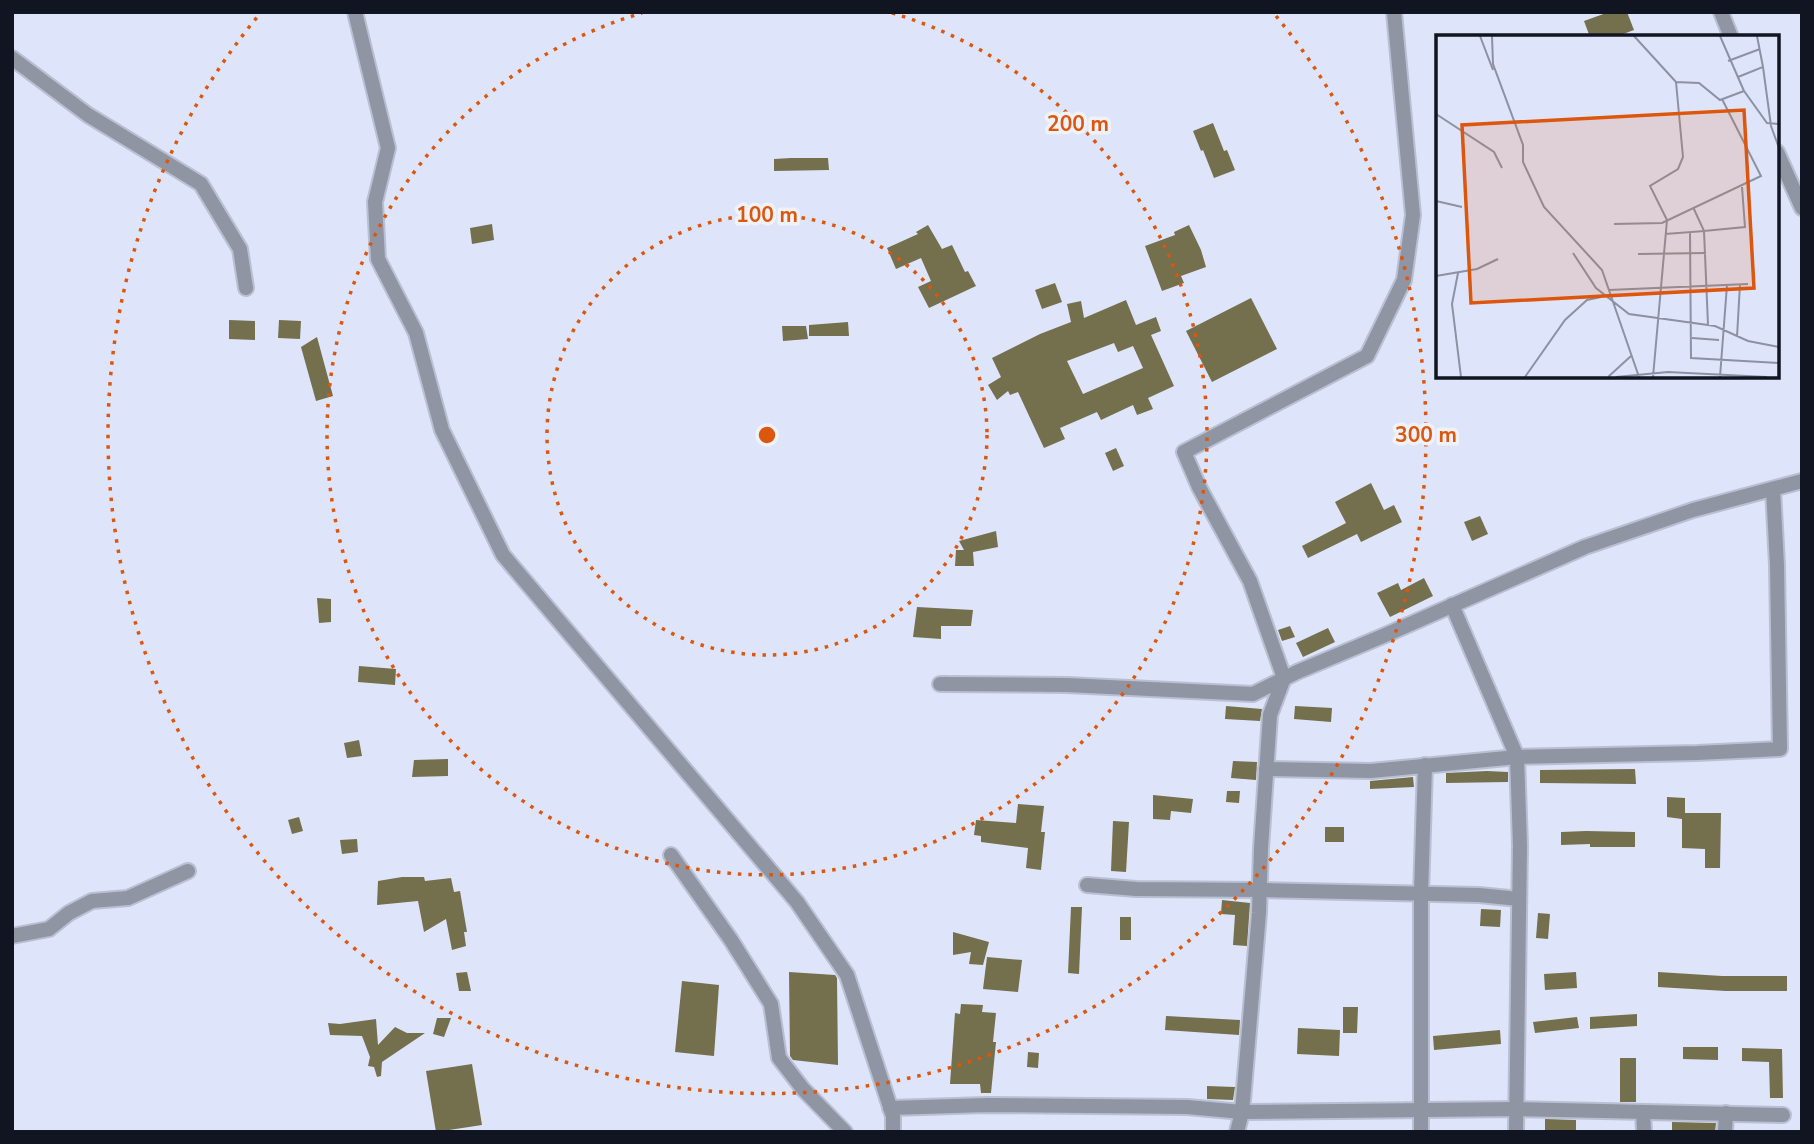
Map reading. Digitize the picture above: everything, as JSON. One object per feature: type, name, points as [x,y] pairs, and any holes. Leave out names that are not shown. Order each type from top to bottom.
[{"type":"street","points":[[355,12],[388,148],[375,201],[378,259],[416,333],[442,430],[503,555],[797,902],[847,975],[893,1116],[893,1132]]},
{"type":"street","points":[[1237,1132],[1242,1112],[1260,890],[1270,715],[1284,678],[1250,581],[1199,488],[1184,452],[1367,356],[1404,280],[1413,215],[1394,12]]},
{"type":"street","points":[[1721,12],[1730,35]]},
{"type":"street","points":[[12,58],[88,115],[201,184],[240,249],[246,289]]},
{"type":"street","points":[[1779,156],[1802,208]]},
{"type":"street","points":[[940,684],[1067,685],[1253,694],[1585,547],[1693,510],[1802,481]]},
{"type":"street","points":[[1266,769],[1371,771],[1517,757],[1780,749],[1773,489]]},
{"type":"street","points":[[1452,604],[1517,757],[1520,845],[1516,1132]]},
{"type":"street","points":[[1421,1132],[1421,894],[1425,765]]},
{"type":"street","points":[[671,855],[732,940],[771,1004],[779,1058],[845,1132]]},
{"type":"street","points":[[12,936],[49,929],[92,901],[128,898],[188,872]]},
{"type":"street","points":[[1087,886],[1479,895],[1519,899]]},
{"type":"street","points":[[890,1108],[987,1105],[1173,1107],[1242,1112],[1516,1109],[1783,1115]]},
{"type":"street","points":[[1643,1112],[1644,1132]]},
{"type":"street","points":[[1725,1132],[1726,1113]]},
{"type":"building","points":[[1609,12],[1627,12],[1634,30],[1620,35],[1589,35],[1584,21]]},
{"type":"building","points":[[1213,123],[1235,170],[1214,178],[1193,131]]},
{"type":"building","points":[[828,158],[829,170],[774,171],[774,159]]},
{"type":"building","points":[[492,224],[494,240],[472,244],[470,228]]},
{"type":"building","points":[[928,225],[942,249],[952,245],[965,272],[968,271],[976,286],[929,308],[918,287],[931,281],[921,258],[896,269],[887,248],[918,234],[916,232]]},
{"type":"building","points":[[1189,225],[1206,267],[1181,276],[1184,283],[1162,291],[1145,246],[1175,235],[1174,232]]},
{"type":"building","points":[[1055,283],[1062,302],[1042,309],[1035,290]]},
{"type":"building","points":[[1251,298],[1277,349],[1212,382],[1186,331]]},
{"type":"building","points":[[1126,300],[1136,325],[1156,317],[1161,331],[1151,335],[1174,386],[1148,398],[1153,409],[1137,415],[1133,405],[1101,420],[1097,412],[1060,428],[1065,439],[1044,448],[1018,392],[1010,395],[1008,391],[997,400],[988,385],[1001,377],[992,358],[1071,322],[1067,304],[1081,301],[1084,318]],"holes":[[[1114,343],[1118,352],[1133,346],[1143,368],[1083,394],[1067,361]]]},
{"type":"building","points":[[229,320],[255,321],[255,340],[229,339]]},
{"type":"building","points":[[279,320],[301,321],[300,339],[278,338]]},
{"type":"building","points":[[848,322],[849,336],[809,336],[809,325]]},
{"type":"building","points":[[782,326],[806,326],[808,339],[783,341]]},
{"type":"building","points":[[317,337],[333,396],[316,401],[301,347]]},
{"type":"building","points":[[1116,448],[1124,466],[1113,471],[1105,453]]},
{"type":"building","points":[[1371,483],[1384,510],[1394,505],[1402,522],[1361,542],[1357,534],[1308,558],[1302,546],[1346,523],[1335,502]]},
{"type":"building","points":[[1480,516],[1488,534],[1472,541],[1464,522]]},
{"type":"building","points":[[996,531],[998,547],[973,552],[974,566],[955,566],[956,550],[964,550],[959,541]]},
{"type":"building","points":[[1424,578],[1433,596],[1390,617],[1377,593],[1398,583],[1401,590]]},
{"type":"building","points":[[317,598],[331,599],[331,622],[319,623]]},
{"type":"building","points":[[917,607],[973,610],[971,626],[941,626],[941,639],[913,637]]},
{"type":"building","points":[[1290,626],[1295,637],[1282,641],[1278,630]]},
{"type":"building","points":[[1328,628],[1335,642],[1303,657],[1296,643]]},
{"type":"building","points":[[359,666],[396,669],[395,685],[358,682]]},
{"type":"building","points":[[1226,706],[1262,709],[1260,721],[1225,719]]},
{"type":"building","points":[[1295,706],[1332,708],[1331,722],[1294,719]]},
{"type":"building","points":[[359,740],[362,756],[347,758],[344,743]]},
{"type":"building","points":[[448,759],[448,776],[412,777],[414,760]]},
{"type":"building","points":[[1233,761],[1257,762],[1256,780],[1231,778]]},
{"type":"building","points":[[1635,769],[1636,784],[1540,783],[1540,770]]},
{"type":"building","points":[[1508,772],[1508,782],[1446,783],[1446,773]]},
{"type":"building","points":[[1413,777],[1414,787],[1370,789],[1370,781]]},
{"type":"building","points":[[1227,791],[1240,791],[1239,803],[1226,802]]},
{"type":"building","points":[[1153,795],[1193,799],[1191,813],[1171,811],[1170,820],[1153,819]]},
{"type":"building","points":[[1667,797],[1685,798],[1685,813],[1721,813],[1720,868],[1705,868],[1705,849],[1682,848],[1682,819],[1667,817]]},
{"type":"building","points":[[1018,804],[1044,806],[1041,832],[1045,832],[1041,870],[1026,868],[1028,848],[981,842],[981,836],[974,835],[976,820],[1016,823]]},
{"type":"building","points":[[299,817],[303,831],[292,834],[288,820]]},
{"type":"building","points":[[1113,821],[1129,822],[1126,872],[1111,871]]},
{"type":"building","points":[[1325,827],[1344,827],[1344,842],[1325,842]]},
{"type":"building","points":[[1561,832],[1635,832],[1635,847],[1561,845]]},
{"type":"building","points":[[357,839],[358,852],[342,854],[340,840]]},
{"type":"building","points":[[424,877],[425,881],[451,878],[454,892],[460,891],[467,932],[464,932],[466,946],[452,950],[446,919],[424,932],[418,901],[377,905],[378,881]]},
{"type":"building","points":[[1222,900],[1250,903],[1247,946],[1233,945],[1235,915],[1221,914]]},
{"type":"building","points":[[1071,907],[1082,907],[1079,974],[1068,973]]},
{"type":"building","points":[[1481,909],[1501,910],[1500,927],[1480,926]]},
{"type":"building","points":[[1538,913],[1550,914],[1548,939],[1536,938]]},
{"type":"building","points":[[1120,917],[1131,917],[1131,940],[1120,940]]},
{"type":"building","points":[[953,932],[989,942],[983,965],[969,964],[971,952],[953,955]]},
{"type":"building","points":[[987,957],[1022,960],[1018,992],[983,989]]},
{"type":"building","points":[[467,972],[471,991],[459,991],[456,973]]},
{"type":"building","points":[[789,972],[835,975],[837,978],[838,1065],[793,1060],[790,1056]]},
{"type":"building","points":[[1576,972],[1577,988],[1545,990],[1544,974]]},
{"type":"building","points":[[1658,972],[1787,976],[1787,991],[1658,987]]},
{"type":"building","points":[[682,981],[719,985],[714,1056],[675,1052]]},
{"type":"building","points":[[961,1004],[983,1005],[982,1012],[996,1013],[991,1093],[981,1093],[980,1084],[950,1084],[955,1013],[960,1014]]},
{"type":"building","points":[[1343,1007],[1358,1007],[1357,1033],[1343,1033]]},
{"type":"building","points":[[1637,1014],[1637,1026],[1590,1029],[1590,1017]]},
{"type":"building","points":[[1166,1016],[1240,1020],[1239,1035],[1165,1030]]},
{"type":"building","points":[[1577,1017],[1579,1028],[1535,1033],[1533,1022]]},
{"type":"building","points":[[437,1018],[451,1018],[444,1037],[433,1034]]},
{"type":"building","points":[[376,1019],[378,1045],[395,1027],[407,1033],[425,1033],[382,1062],[381,1076],[377,1077],[374,1067],[368,1066],[370,1057],[362,1036],[330,1035],[328,1023]]},
{"type":"building","points":[[1298,1028],[1340,1030],[1339,1056],[1297,1054]]},
{"type":"building","points":[[1500,1030],[1501,1044],[1434,1050],[1433,1036]]},
{"type":"building","points":[[1683,1047],[1718,1047],[1718,1060],[1683,1059]]},
{"type":"building","points":[[1742,1048],[1782,1049],[1783,1098],[1770,1098],[1769,1062],[1742,1061]]},
{"type":"building","points":[[1028,1052],[1039,1053],[1038,1068],[1027,1067]]},
{"type":"building","points":[[1620,1058],[1636,1058],[1636,1102],[1620,1102]]},
{"type":"building","points":[[472,1064],[482,1125],[436,1132],[426,1071]]},
{"type":"building","points":[[1207,1086],[1235,1087],[1233,1100],[1207,1099]]},
{"type":"building","points":[[1545,1119],[1576,1120],[1576,1132],[1545,1132]]},
{"type":"building","points":[[1672,1122],[1716,1123],[1715,1132],[1672,1132]]}]
